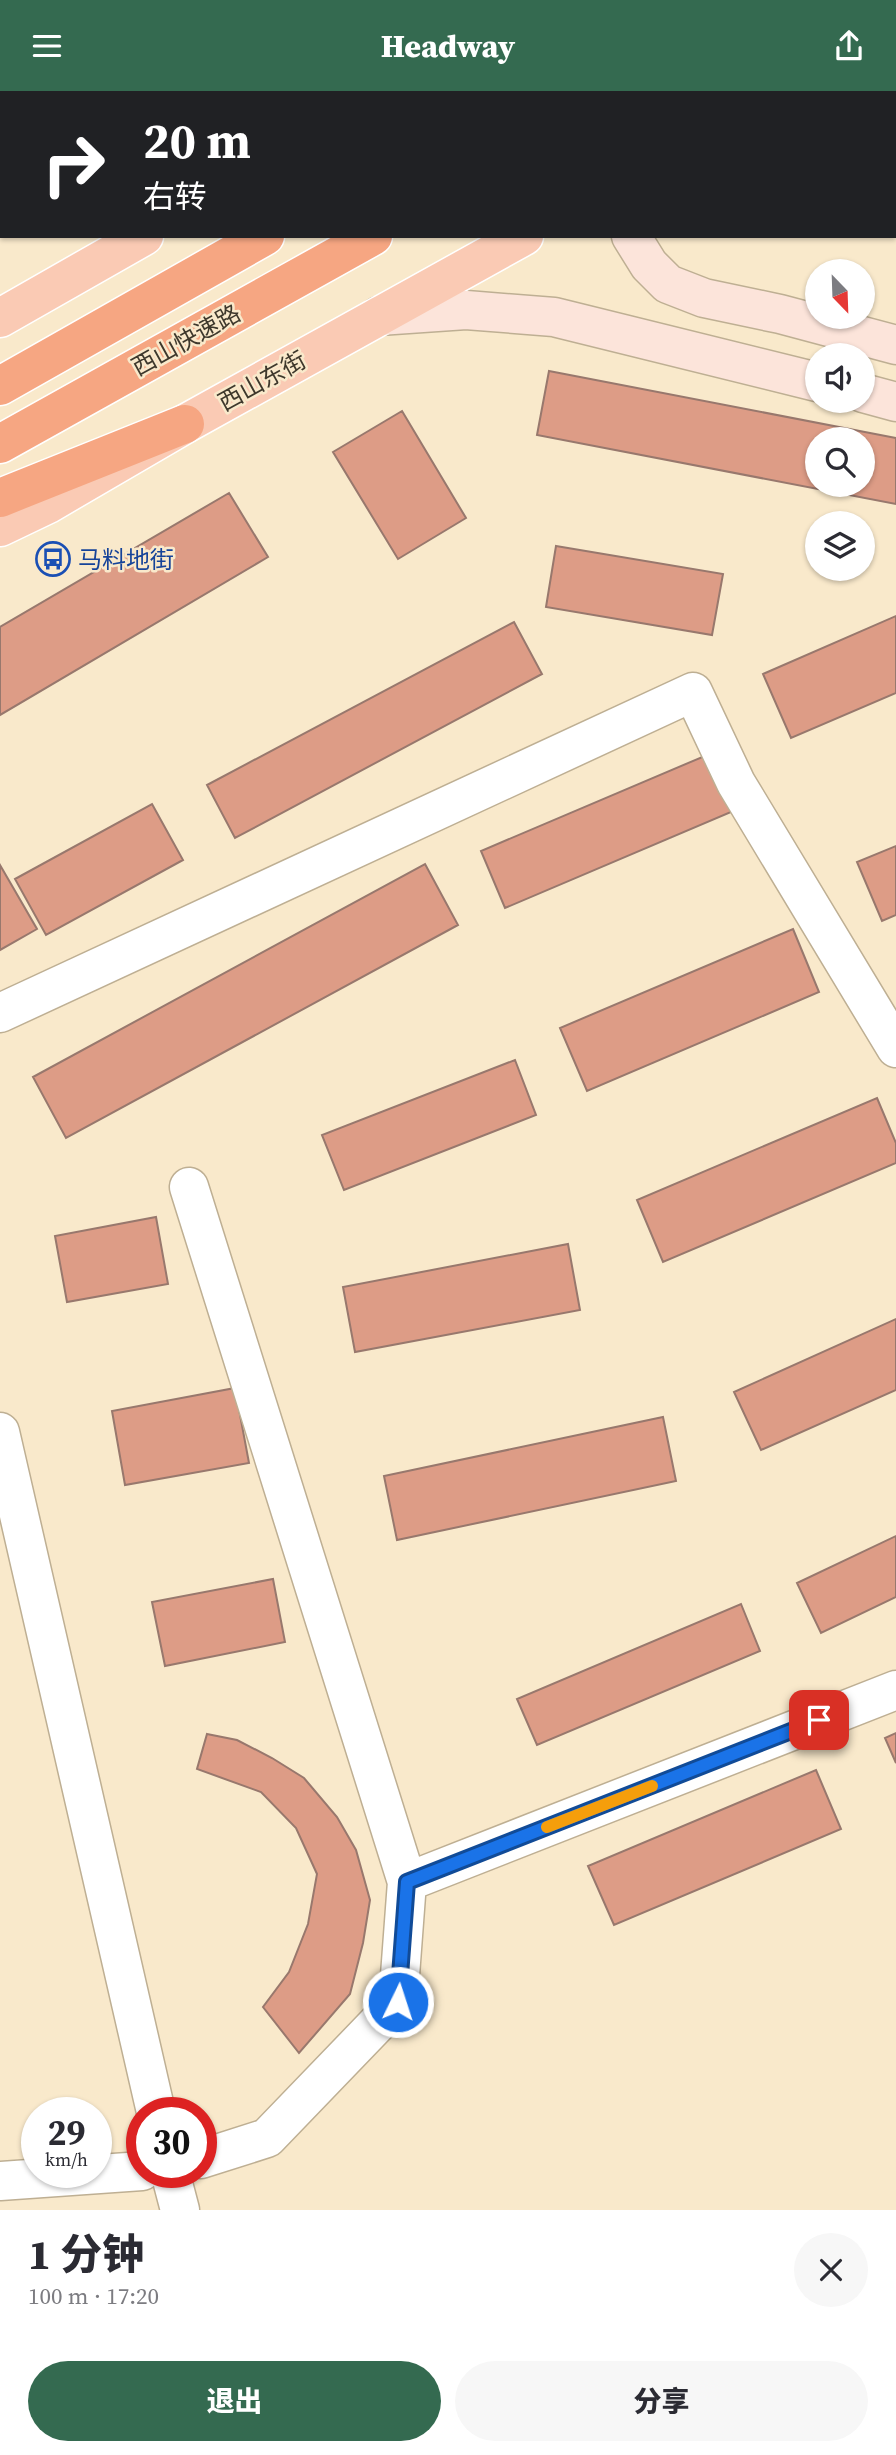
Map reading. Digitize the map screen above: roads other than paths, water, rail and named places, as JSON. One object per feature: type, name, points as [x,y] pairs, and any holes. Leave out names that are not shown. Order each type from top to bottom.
[{"type":"highway","name":"西山快速路","points":[[0,386],[261,238]]},
{"type":"highway","name":"西山快速路","points":[[0,444],[369,238]]},
{"type":"highway","points":[[0,499],[185,424]]},
{"type":"main road","points":[[0,318],[140,238]]},
{"type":"main road","name":"西山东街","points":[[0,527],[48,504],[185,424],[520,238]]},
{"type":"street","points":[[632,238],[649,265],[668,284],[704,298],[780,314],[896,345]]},
{"type":"street","points":[[379,316],[466,310],[554,317],[805,378]]},
{"type":"street","points":[[875,396],[896,402]]},
{"type":"street","points":[[0,1013],[693,692],[736,783],[896,1048]]},
{"type":"street","points":[[189,1187],[407,1882],[398,2002],[267,2138],[217,2154]]},
{"type":"street","points":[[0,1432],[153,2097]]},
{"type":"street","points":[[407,1882],[896,1690]]},
{"type":"street","points":[[0,2181],[126,2172]]},
{"type":"street","points":[[174,2188],[180,2210]]},
{"type":"place","name":"马料地街","points":[[53,559]]}]
